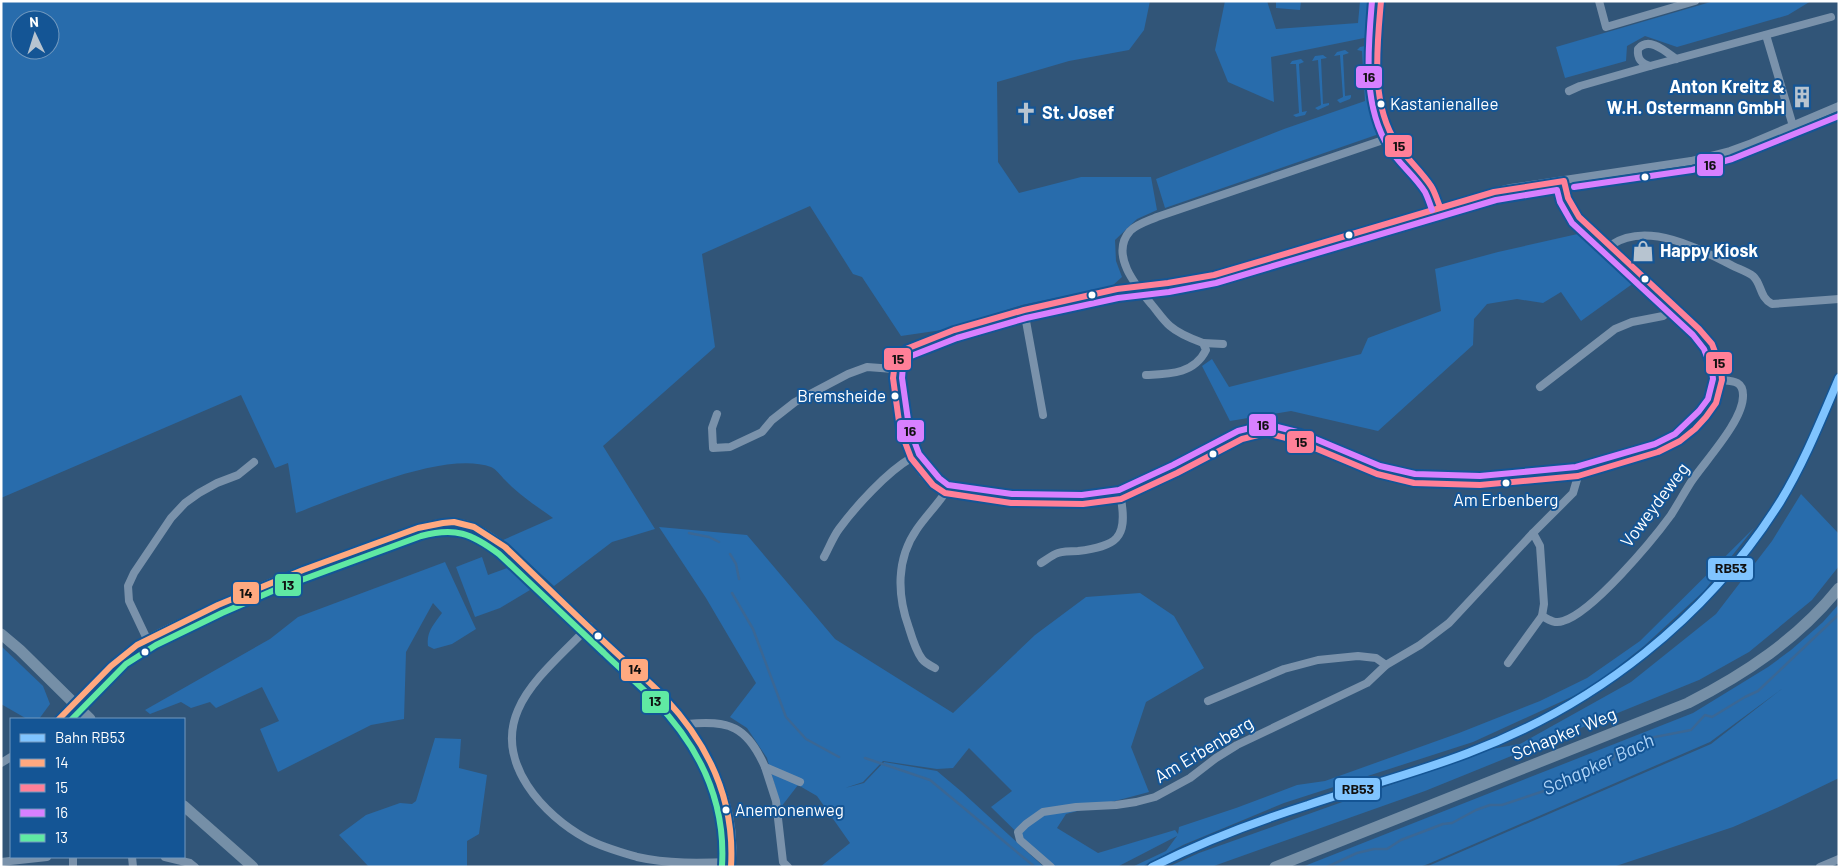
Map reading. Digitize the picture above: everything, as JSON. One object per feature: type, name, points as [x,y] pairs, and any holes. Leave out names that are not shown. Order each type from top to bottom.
[{"type":"street","points":[[1382,1],[1379,40],[1381,104],[1392,137],[1432,187],[1440,207]]},
{"type":"street","points":[[1599,1],[1606,28],[1695,1]]},
{"type":"street","points":[[1569,91],[1580,86],[1831,16]]},
{"type":"street","points":[[1766,35],[1793,126]]},
{"type":"street","points":[[1650,66],[1638,59],[1638,49],[1641,45],[1649,43],[1654,45],[1676,59]]},
{"type":"street","points":[[1564,181],[1568,198],[1579,217],[1712,344],[1720,363],[1722,380],[1716,403],[1696,429],[1680,441],[1658,452],[1578,476],[1480,485],[1414,483],[1377,474],[1298,441],[1266,433],[1242,439],[1177,473],[1121,498],[1083,504],[1011,504],[945,493],[922,474],[911,458],[900,429],[895,397],[894,369],[898,356],[906,349],[954,330],[1024,310],[1117,289],[1214,275],[1440,207],[1511,188],[1691,161],[1730,151],[1839,106]]},
{"type":"street","points":[[1223,344],[1203,343],[1184,336],[1170,326],[1137,287],[1128,273],[1123,251],[1126,237],[1135,227],[1157,218],[1392,137]]},
{"type":"street","points":[[1610,246],[1620,239],[1666,238],[1710,254],[1754,277],[1766,301],[1772,304],[1839,299]]},
{"type":"street","points":[[1540,387],[1615,329],[1632,322],[1663,316],[1675,307]]},
{"type":"street","points":[[1024,310],[1043,415]]},
{"type":"street","points":[[1146,375],[1168,375],[1194,366],[1202,358],[1206,350],[1203,343]]},
{"type":"street","points":[[717,414],[712,428],[712,448],[730,447],[762,432],[772,420],[795,402],[844,376],[866,367],[894,369]]},
{"type":"street","name":"Voweydeweg","points":[[1542,616],[1551,621],[1561,622],[1567,620],[1598,598],[1649,542],[1671,514],[1691,482],[1730,428],[1742,404],[1743,396],[1740,384],[1736,381],[1722,380]]},
{"type":"street","points":[[824,557],[838,530],[868,495],[911,458]]},
{"type":"street","points":[[147,640],[129,601],[128,586],[134,573],[171,518],[185,503],[199,492],[238,476],[254,462]]},
{"type":"street","name":"Am Erbenberg","points":[[1051,867],[1020,840],[1018,832],[1026,824],[1043,812],[1076,807],[1130,803],[1155,796],[1190,778],[1237,745],[1367,683],[1386,665],[1420,645],[1449,623],[1533,533],[1573,494],[1578,476]]},
{"type":"street","points":[[934,668],[923,660],[912,637],[900,597],[900,580],[902,564],[916,530],[945,493]]},
{"type":"street","points":[[1041,563],[1058,553],[1101,548],[1112,543],[1120,534],[1124,518],[1121,498]]},
{"type":"street","points":[[60,718],[75,705],[103,672],[130,650],[251,590],[409,531],[441,522],[465,524],[487,533],[505,546],[656,689],[688,724],[711,763],[722,792],[730,824],[731,864],[659,861],[638,857],[592,842],[558,819],[530,791],[517,766],[513,748],[513,730],[517,712],[529,688],[589,626]]},
{"type":"street","points":[[1508,662],[1542,616],[1544,604],[1540,546],[1533,533]]},
{"type":"street","name":"Schapker Weg","points":[[1275,867],[1688,703],[1713,691],[1762,661],[1786,642],[1817,613],[1839,588]]},
{"type":"street","points":[[1,634],[20,650],[89,718]]},
{"type":"street","name":"Am Erbenberg","points":[[1208,700],[1284,670],[1318,660],[1358,656],[1376,658],[1386,665]]},
{"type":"street","points":[[688,724],[707,722],[732,725],[746,737],[760,756],[776,801],[783,862],[788,867]]},
{"type":"street","points":[[765,766],[800,782]]},
{"type":"street","points":[[185,807],[253,867]]},
{"type":"street","points":[[1,862],[38,858]]},
{"type":"street","points":[[169,858],[190,863],[195,867]]},
{"type":"street","points":[[1820,867],[1839,859]]},
{"type":"shaded area","points":[[1,1],[1150,1],[1144,30],[1129,50],[1069,61],[997,82],[998,162],[1019,193],[1081,177],[1151,177],[1157,210],[1137,219],[1115,240],[1116,261],[1122,277],[1112,286],[1022,305],[942,330],[901,336],[862,277],[853,274],[810,206],[702,254],[715,347],[603,446],[655,529],[612,542],[554,586],[503,540],[553,518],[522,496],[491,467],[471,463],[421,470],[366,486],[296,513],[288,463],[275,468],[241,395],[1,498]]},
{"type":"shaded area","points":[[1225,1],[1267,1],[1276,29],[1358,23],[1360,1],[1371,1],[1369,37],[1271,57],[1274,102],[1228,82],[1215,50]]},
{"type":"shaded area","points":[[1276,1],[1301,1],[1300,10],[1276,8]]},
{"type":"shaded area","points":[[1714,1],[1811,1],[1788,15],[1677,47],[1645,36],[1627,46],[1626,61],[1565,78],[1556,47]]},
{"type":"shaded area","points":[[1370,45],[1370,86],[1379,134],[1165,208],[1156,179],[1284,129],[1365,101],[1362,51],[1357,50],[1360,47]]},
{"type":"shaded area","points":[[1345,50],[1349,53],[1343,55],[1345,96],[1351,95],[1351,97],[1340,103],[1337,100],[1343,97],[1340,55],[1334,56],[1337,52]]},
{"type":"shaded area","points":[[1323,55],[1327,58],[1321,59],[1323,104],[1329,103],[1329,105],[1318,110],[1315,108],[1321,105],[1318,60],[1312,61],[1315,56]]},
{"type":"shaded area","points":[[1301,59],[1304,62],[1299,64],[1302,112],[1307,111],[1305,115],[1296,117],[1293,115],[1299,113],[1296,64],[1290,64],[1292,61]]},
{"type":"shaded area","points":[[1582,233],[1635,282],[1581,321],[1561,292],[1543,303],[1517,299],[1487,304],[1474,319],[1473,345],[1378,431],[1291,411],[1230,421],[1202,366],[1212,359],[1229,387],[1361,354],[1368,338],[1441,311],[1435,269],[1498,252]]},
{"type":"shaded area","points":[[1801,494],[1839,534],[1839,566],[1812,600],[1749,652],[1699,680],[1425,791],[1211,867],[1168,867],[1199,853],[1491,749],[1520,744],[1631,682],[1716,614],[1772,541]]},
{"type":"shaded area","points":[[659,527],[747,535],[835,639],[953,713],[1035,635],[1086,597],[1140,593],[1174,616],[1204,668],[1146,702],[1131,747],[1149,792],[1066,814],[1057,828],[1098,853],[1175,830],[1178,834],[1179,827],[1297,785],[1325,781],[1459,733],[1540,701],[1587,678],[1640,641],[1754,528],[1704,591],[1644,646],[1591,688],[1473,742],[1284,803],[1183,845],[1142,867],[1132,867],[1166,851],[1177,836],[1117,867],[1052,867],[991,807],[1012,791],[969,748],[953,768],[937,769],[883,761],[863,782],[845,788],[864,783],[884,762],[937,771],[1044,867],[820,867],[850,843],[817,796],[798,785],[781,807],[767,758],[747,728],[730,717],[756,683],[706,598]]},
{"type":"shaded area","points":[[482,557],[488,575],[510,567],[535,587],[500,608],[475,617],[456,567]]},
{"type":"shaded area","points":[[445,562],[476,629],[452,644],[434,649],[428,646],[429,632],[442,613],[433,603],[406,652],[404,719],[371,725],[278,772],[260,729],[279,721],[262,687],[216,708],[210,702],[191,708],[181,702],[150,714],[145,710],[270,639],[298,617]]},
{"type":"shaded area","points":[[1839,604],[1839,778],[1733,827],[1613,867],[1426,867],[1711,744],[1783,688],[1710,742],[1428,864],[1419,867],[1302,867],[1693,713],[1768,667],[1791,650],[1823,622]]},
{"type":"shaded area","points":[[1,646],[43,686],[50,704],[40,718],[25,718],[1,704]]},
{"type":"shaded area","points":[[435,738],[461,739],[459,768],[487,775],[479,834],[467,841],[467,867],[369,867],[339,835],[366,815],[400,803],[412,804],[416,801]]},
{"type":"waterway","points":[[689,533],[709,537],[719,542]]},
{"type":"waterway","points":[[730,554],[736,564],[739,579]]},
{"type":"waterway","points":[[732,593],[753,629],[786,717],[806,739],[839,757]]},
{"type":"waterway","name":"Schapker Bach","points":[[1327,867],[1357,853],[1374,849],[1387,849],[1401,840],[1443,824],[1452,823],[1490,805],[1502,805],[1544,791],[1558,780],[1568,778],[1585,770],[1594,763],[1605,763],[1614,759],[1615,752],[1642,747],[1646,740],[1691,730],[1705,715],[1712,717],[1758,691],[1839,613]]},
{"type":"waterway","points":[[865,758],[930,780],[1035,867]]},
{"type":"rail line","name":"RB53","points":[[1152,867],[1209,841],[1268,818],[1468,753],[1515,733],[1560,710],[1604,683],[1645,653],[1683,620],[1751,544],[1780,502],[1797,472],[1839,378]]},
{"type":"transit line","name":"16","points":[[1372,1],[1369,38],[1369,76],[1374,114],[1389,148],[1421,186],[1432,210]]},
{"type":"transit line","name":"15","points":[[1381,1],[1377,75],[1383,111],[1388,128],[1397,144],[1431,186],[1440,207]]},
{"type":"transit line","name":"16","points":[[1574,187],[1692,170],[1732,159],[1839,116]]},
{"type":"transit line","name":"15","points":[[1564,181],[1568,198],[1579,217],[1699,329],[1712,344],[1721,368],[1722,380],[1716,403],[1706,417],[1680,441],[1658,452],[1578,476],[1480,485],[1414,483],[1377,474],[1298,441],[1266,433],[1242,439],[1177,473],[1121,499],[1083,504],[1011,503],[945,493],[933,485],[911,458],[900,429],[893,378],[895,362],[906,349],[954,330],[1024,310],[1117,289],[1214,275],[1494,192],[1564,181]]},
{"type":"transit line","name":"16","points":[[1557,190],[1560,202],[1572,223],[1693,335],[1704,349],[1712,370],[1713,379],[1708,399],[1699,411],[1675,434],[1655,444],[1576,467],[1480,476],[1415,474],[1380,466],[1301,433],[1266,424],[1238,431],[1173,465],[1119,490],[1082,495],[1012,494],[948,485],[939,478],[919,454],[909,427],[902,378],[903,366],[911,356],[957,338],[1026,318],[1118,298],[1169,292],[1216,283],[1496,200],[1557,190]]},
{"type":"transit line","name":"14","points":[[60,718],[111,666],[137,645],[218,605],[303,570],[418,528],[454,522],[474,527],[505,547],[665,698],[681,716],[707,755],[724,798],[729,820],[731,867]]},
{"type":"transit line","name":"13","points":[[73,718],[126,664],[156,645],[222,613],[277,589],[421,536],[444,532],[462,534],[480,541],[499,554],[642,688],[670,718],[696,756],[714,797],[722,842],[722,866]]},
{"type":"place","name":"Anton Kreitz & W.H. Ostermann GmbH","points":[[1802,97]]},
{"type":"place","name":"Kastanienallee","points":[[1381,104]]},
{"type":"place","name":"St. Josef","points":[[1026,113]]},
{"type":"place","name":"Happy Kiosk","points":[[1643,251]]},
{"type":"place","name":"Bremsheide","points":[[895,396]]},
{"type":"place","name":"Am Erbenberg","points":[[1506,483]]},
{"type":"place","name":"Anemonenweg","points":[[726,810]]}]
